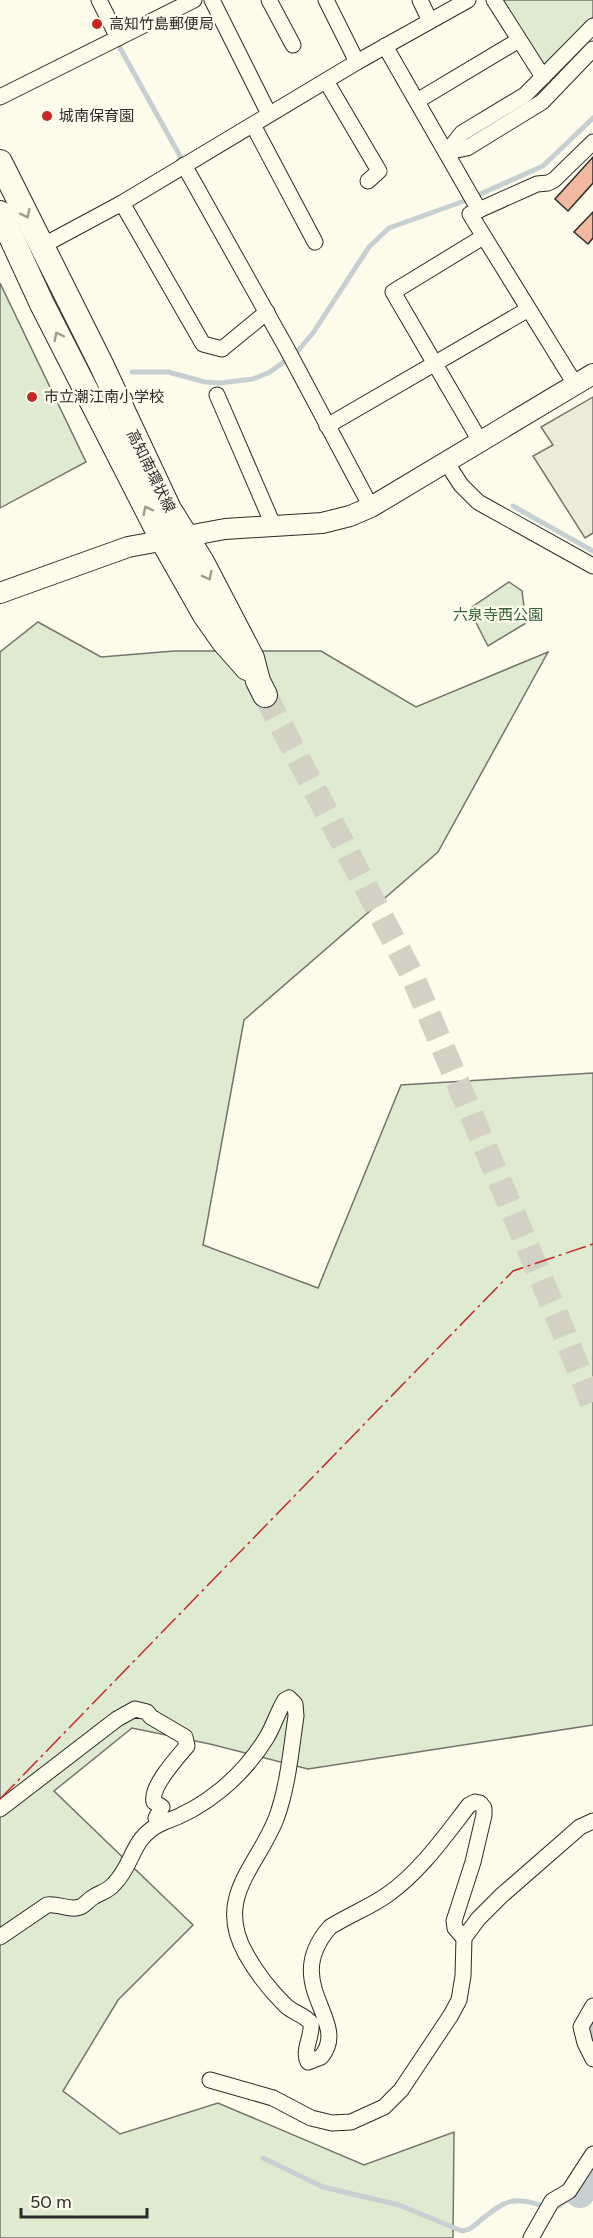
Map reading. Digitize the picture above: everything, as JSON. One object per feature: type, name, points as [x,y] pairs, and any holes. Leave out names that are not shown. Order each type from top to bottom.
[{"type":"main road","name":"高知南環状線","points":[[0,162],[101,364],[169,509],[174,539]]},
{"type":"main road","name":"高知南環状線","points":[[0,213],[42,304],[174,539],[202,562],[252,658],[262,688]]},
{"type":"street","points":[[99,0],[118,38]]},
{"type":"street","points":[[0,97],[194,0]]},
{"type":"street","points":[[212,0],[268,114]]},
{"type":"street","points":[[269,0],[294,45]]},
{"type":"street","points":[[326,0],[357,62]]},
{"type":"street","points":[[420,0],[430,21]]},
{"type":"street","points":[[42,246],[122,204],[268,114],[468,0]]},
{"type":"street","points":[[494,0],[543,77]]},
{"type":"street","points":[[529,102],[543,77],[593,26]]},
{"type":"street","points":[[417,100],[519,40]]},
{"type":"street","points":[[385,46],[475,203]]},
{"type":"street","points":[[447,152],[462,134],[529,102],[542,102],[593,49]]},
{"type":"street","points":[[326,81],[379,171],[368,181]]},
{"type":"street","points":[[253,125],[315,242]]},
{"type":"street","points":[[575,384],[536,320],[527,310],[470,214],[475,203],[554,180],[593,142]]},
{"type":"street","points":[[184,165],[267,312],[371,507]]},
{"type":"street","points":[[122,204],[203,344],[222,349],[267,312]]},
{"type":"street","points":[[480,441],[393,292],[483,237]]},
{"type":"street","points":[[327,426],[527,310]]},
{"type":"street","points":[[0,593],[128,547],[225,530],[322,523],[350,516],[371,507],[593,374]]},
{"type":"street","points":[[217,395],[274,527]]},
{"type":"street","points":[[446,462],[461,485],[478,502],[593,566]]},
{"type":"street","points":[[0,1937],[47,1905],[80,1907],[96,1895],[102,1895],[120,1878],[145,1833],[196,1807],[241,1773],[268,1734],[285,1700],[289,1698],[293,1701],[296,1716],[281,1803],[268,1835],[239,1886],[236,1896],[236,1920],[246,1954],[265,1981],[286,2006],[311,2023],[312,2032],[305,2054],[308,2062],[321,2057],[329,2042],[330,2029],[318,2005],[310,1974],[312,1956],[323,1934],[330,1927],[399,1886],[432,1851],[469,1805],[475,1802],[480,1803],[484,1808],[484,1815],[473,1862],[454,1921],[455,1928],[464,1938]]},
{"type":"street","points":[[0,1809],[117,1719],[135,1709],[147,1712],[151,1717],[185,1737],[186,1741],[187,1746],[161,1778],[153,1795],[154,1802],[162,1807],[156,1818],[162,1823]]},
{"type":"street","points":[[210,2080],[269,2096],[311,2118],[332,2123],[351,2122],[384,2106],[401,2090],[459,2000],[463,1976],[464,1938],[478,1919],[501,1896],[580,1827],[593,1821]]},
{"type":"street","points":[[593,2006],[581,2027],[585,2043],[593,2059]]},
{"type":"street","points":[[531,2238],[552,2201],[568,2190],[593,2154]]},
{"type":"green space","points":[[502,0],[593,0],[593,17],[546,65],[540,64]]},
{"type":"green space","name":"市立潮江南小学校","points":[[0,283],[86,462],[0,508]]},
{"type":"green space","name":"六泉寺西公園","points":[[509,582],[522,591],[526,623],[488,646],[469,609]]},
{"type":"green space","points":[[38,622],[101,657],[174,651],[321,651],[416,707],[548,652],[438,852],[244,1020],[203,1245],[318,1288],[401,1085],[593,1073],[593,1725],[308,1769],[210,1744],[132,1728],[54,1791],[193,1925],[118,2000],[63,2091],[120,2134],[218,2103],[364,2165],[454,2132],[453,2238],[0,2238],[0,652]]},
{"type":"shaded area","points":[[593,397],[593,533],[585,538],[533,456],[553,445],[541,427]]},
{"type":"building","points":[[593,157],[593,183],[568,211],[555,199]]},
{"type":"building","points":[[593,212],[593,238],[588,244],[574,232]]},
{"type":"waterway","points":[[120,48],[180,156]]},
{"type":"waterway","points":[[132,372],[168,372],[205,382],[220,383],[253,379],[270,372],[296,353],[313,333],[369,247],[389,228],[467,200],[543,166],[593,118]]},
{"type":"waterway","points":[[513,506],[593,551]]},
{"type":"waterway","points":[[593,2026],[593,2037]]},
{"type":"waterway","points":[[263,2158],[323,2187],[399,2205],[462,2231],[510,2202],[524,2201],[543,2206]]},
{"type":"waterway","points":[[580,2193],[579,2191],[593,2170]]},
{"type":"waterway","points":[[559,2206],[579,2191]]},
{"type":"tunnel","points":[[265,695],[412,975],[593,1405]]},
{"type":"power","points":[[0,1799],[513,1271],[593,1244]]},
{"type":"place","name":"高知竹島郵便局","points":[[97,24]]},
{"type":"place","name":"城南保育園","points":[[47,116]]},
{"type":"place","name":"市立潮江南小学校","points":[[32,397]]}]
